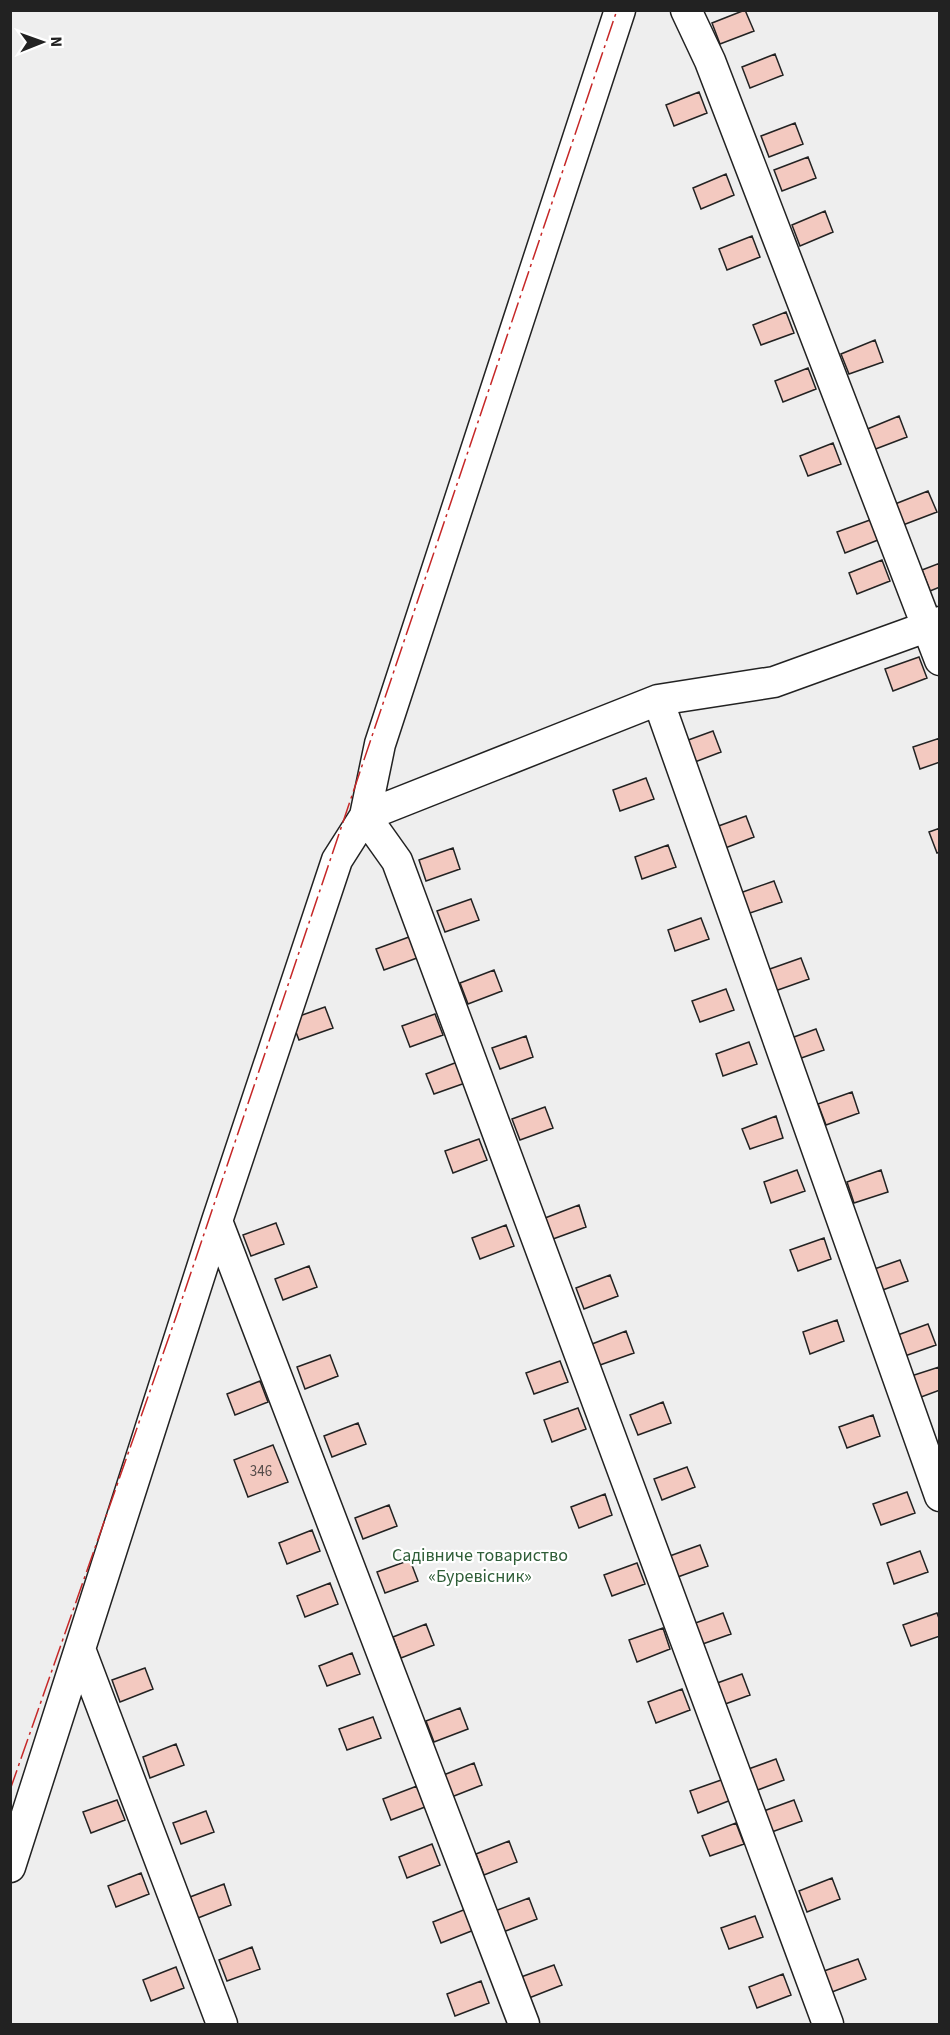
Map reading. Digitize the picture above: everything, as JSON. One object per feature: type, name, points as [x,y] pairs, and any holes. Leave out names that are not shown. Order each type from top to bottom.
[{"type":"street","points":[[10,1867],[217,1221],[337,860],[365,816],[380,744],[620,10]]},
{"type":"street","points":[[686,10],[710,61],[933,624],[939,660]]},
{"type":"street","points":[[365,816],[658,700],[774,682],[933,624]]},
{"type":"street","points":[[658,700],[939,1496]]},
{"type":"street","points":[[365,816],[397,861],[828,2025]]},
{"type":"street","points":[[217,1221],[524,2025]]},
{"type":"street","points":[[80,1649],[222,2025]]},
{"type":"green space","name":"Садівниче товариство «Буревісник»","points":[[11,11],[939,11],[939,2024],[11,2024]]},
{"type":"building","points":[[745,10],[754,31],[720,44],[712,23]]},
{"type":"building","points":[[775,54],[783,75],[750,88],[742,67]]},
{"type":"building","points":[[699,92],[707,113],[674,126],[666,105]]},
{"type":"building","points":[[795,123],[803,144],[769,157],[761,136]]},
{"type":"building","points":[[808,157],[816,178],[782,191],[774,170]]},
{"type":"building","points":[[726,174],[734,195],[701,209],[693,188]]},
{"type":"building","points":[[825,211],[833,232],[800,246],[792,225]]},
{"type":"building","points":[[752,236],[760,257],[727,270],[719,249]]},
{"type":"building","points":[[786,312],[794,333],[761,345],[753,325]]},
{"type":"building","points":[[875,340],[883,362],[849,374],[841,354]]},
{"type":"building","points":[[808,368],[816,389],[783,402],[775,381]]},
{"type":"building","points":[[899,416],[907,437],[873,450],[865,430]]},
{"type":"building","points":[[833,443],[841,464],[808,476],[800,456]]},
{"type":"building","points":[[928,491],[937,512],[903,525],[895,504]]},
{"type":"building","points":[[870,520],[878,540],[845,553],[837,532]]},
{"type":"building","points":[[882,560],[890,581],[857,594],[849,573]]},
{"type":"building","points":[[940,563],[940,587],[930,591],[922,570]]},
{"type":"building","points":[[919,657],[927,678],[893,691],[885,669]]},
{"type":"building","points":[[713,731],[721,752],[687,765],[680,743]]},
{"type":"building","points":[[940,738],[940,762],[920,769],[913,747]]},
{"type":"building","points":[[646,778],[654,799],[620,811],[613,790]]},
{"type":"building","points":[[746,816],[754,837],[720,850],[713,828]]},
{"type":"building","points":[[940,828],[940,852],[937,853],[929,832]]},
{"type":"building","points":[[668,845],[676,867],[642,879],[635,857]]},
{"type":"building","points":[[453,848],[460,869],[426,881],[419,860]]},
{"type":"building","points":[[774,881],[782,902],[747,914],[740,893]]},
{"type":"building","points":[[471,899],[479,920],[445,932],[437,911]]},
{"type":"building","points":[[701,918],[709,939],[675,951],[668,930]]},
{"type":"building","points":[[409,937],[417,958],[384,970],[376,949]]},
{"type":"building","points":[[801,958],[809,979],[775,991],[767,970]]},
{"type":"building","points":[[494,970],[502,991],[468,1004],[460,983]]},
{"type":"building","points":[[726,989],[734,1010],[700,1022],[692,1001]]},
{"type":"building","points":[[325,1007],[333,1028],[299,1040],[291,1019]]},
{"type":"building","points":[[435,1014],[443,1035],[410,1047],[402,1026]]},
{"type":"building","points":[[816,1029],[824,1050],[790,1062],[783,1041]]},
{"type":"building","points":[[526,1036],[533,1057],[500,1069],[492,1048]]},
{"type":"building","points":[[749,1042],[757,1064],[723,1076],[716,1054]]},
{"type":"building","points":[[460,1061],[468,1082],[434,1094],[426,1074]]},
{"type":"building","points":[[852,1092],[859,1113],[826,1125],[818,1104]]},
{"type":"building","points":[[545,1107],[553,1128],[520,1140],[512,1119]]},
{"type":"building","points":[[776,1116],[783,1138],[750,1149],[742,1129]]},
{"type":"building","points":[[479,1139],[487,1160],[453,1173],[445,1151]]},
{"type":"building","points":[[797,1170],[805,1191],[771,1203],[764,1182]]},
{"type":"building","points":[[881,1170],[888,1192],[854,1203],[847,1182]]},
{"type":"building","points":[[579,1205],[586,1227],[553,1239],[545,1218]]},
{"type":"building","points":[[276,1223],[284,1244],[251,1256],[243,1235]]},
{"type":"building","points":[[506,1225],[514,1246],[480,1259],[472,1238]]},
{"type":"building","points":[[824,1238],[831,1259],[798,1271],[790,1250]]},
{"type":"building","points":[[900,1260],[908,1281],[874,1293],[866,1272]]},
{"type":"building","points":[[309,1266],[317,1287],[283,1300],[275,1279]]},
{"type":"building","points":[[610,1275],[618,1296],[584,1309],[576,1288]]},
{"type":"building","points":[[837,1320],[844,1341],[810,1354],[803,1332]]},
{"type":"building","points":[[928,1324],[936,1345],[902,1357],[895,1336]]},
{"type":"building","points":[[626,1331],[634,1353],[600,1365],[592,1344]]},
{"type":"building","points":[[330,1355],[338,1376],[305,1389],[297,1367]]},
{"type":"building","points":[[560,1361],[568,1382],[534,1394],[526,1373]]},
{"type":"building","points":[[939,1367],[940,1390],[913,1400],[905,1378]]},
{"type":"building","points":[[260,1381],[268,1402],[235,1415],[227,1394]]},
{"type":"building","points":[[663,1402],[671,1423],[638,1435],[630,1415]]},
{"type":"building","points":[[578,1408],[586,1429],[552,1442],[544,1420]]},
{"type":"building","points":[[873,1415],[880,1436],[847,1448],[839,1427]]},
{"type":"building","points":[[358,1423],[366,1444],[332,1457],[324,1436]]},
{"type":"building","points":[[273,1445],[288,1482],[248,1497],[234,1460]]},
{"type":"building","points":[[687,1467],[695,1487],[662,1500],[654,1479]]},
{"type":"building","points":[[907,1492],[915,1513],[881,1525],[873,1504]]},
{"type":"building","points":[[605,1494],[612,1515],[579,1528],[571,1507]]},
{"type":"building","points":[[389,1505],[397,1526],[363,1539],[355,1518]]},
{"type":"building","points":[[312,1530],[320,1551],[287,1564],[279,1543]]},
{"type":"building","points":[[700,1545],[708,1566],[675,1578],[667,1557]]},
{"type":"building","points":[[920,1551],[928,1572],[894,1584],[887,1563]]},
{"type":"building","points":[[410,1560],[418,1581],[385,1593],[377,1572]]},
{"type":"building","points":[[637,1563],[645,1584],[612,1596],[604,1575]]},
{"type":"building","points":[[330,1583],[338,1604],[305,1617],[297,1596]]},
{"type":"building","points":[[723,1613],[731,1634],[697,1646],[690,1625]]},
{"type":"building","points":[[937,1613],[940,1621],[940,1636],[911,1646],[903,1625]]},
{"type":"building","points":[[426,1624],[434,1645],[401,1658],[393,1637]]},
{"type":"building","points":[[663,1628],[670,1649],[637,1662],[629,1640]]},
{"type":"building","points":[[352,1653],[360,1674],[327,1686],[319,1666]]},
{"type":"building","points":[[145,1668],[153,1689],[120,1702],[112,1680]]},
{"type":"building","points":[[742,1674],[750,1695],[717,1707],[709,1686]]},
{"type":"building","points":[[682,1689],[690,1710],[656,1723],[648,1702]]},
{"type":"building","points":[[460,1708],[468,1729],[434,1742],[426,1721]]},
{"type":"building","points":[[373,1717],[381,1738],[347,1750],[339,1729]]},
{"type":"building","points":[[176,1744],[184,1765],[150,1778],[143,1757]]},
{"type":"building","points":[[776,1759],[784,1780],[750,1793],[743,1771]]},
{"type":"building","points":[[474,1763],[482,1785],[449,1798],[441,1776]]},
{"type":"building","points":[[724,1779],[731,1800],[698,1813],[690,1791]]},
{"type":"building","points":[[417,1786],[425,1807],[391,1820],[383,1799]]},
{"type":"building","points":[[117,1800],[125,1820],[91,1833],[83,1812]]},
{"type":"building","points":[[794,1800],[802,1821],[769,1833],[761,1812]]},
{"type":"building","points":[[206,1811],[214,1832],[181,1844],[173,1823]]},
{"type":"building","points":[[736,1823],[744,1844],[710,1856],[702,1836]]},
{"type":"building","points":[[509,1841],[517,1862],[484,1875],[476,1854]]},
{"type":"building","points":[[432,1844],[440,1865],[407,1878],[399,1857]]},
{"type":"building","points":[[141,1873],[149,1894],[116,1907],[108,1886]]},
{"type":"building","points":[[832,1878],[840,1899],[807,1912],[799,1891]]},
{"type":"building","points":[[224,1884],[231,1905],[198,1918],[190,1897]]},
{"type":"building","points":[[529,1898],[537,1919],[503,1932],[495,1911]]},
{"type":"building","points":[[466,1909],[474,1930],[441,1943],[433,1922]]},
{"type":"building","points":[[755,1916],[763,1937],[729,1949],[721,1928]]},
{"type":"building","points":[[252,1947],[260,1969],[227,1981],[219,1960]]},
{"type":"building","points":[[858,1959],[866,1979],[832,1992],[824,1971]]},
{"type":"building","points":[[554,1965],[562,1985],[529,1998],[521,1977]]},
{"type":"building","points":[[176,1967],[184,1988],[151,2001],[143,1980]]},
{"type":"building","points":[[783,1974],[791,1995],[757,2008],[749,1987]]},
{"type":"building","points":[[481,1981],[489,2003],[455,2016],[447,1994]]},
{"type":"power","points":[[10,1790],[177,1314],[617,10]]}]
